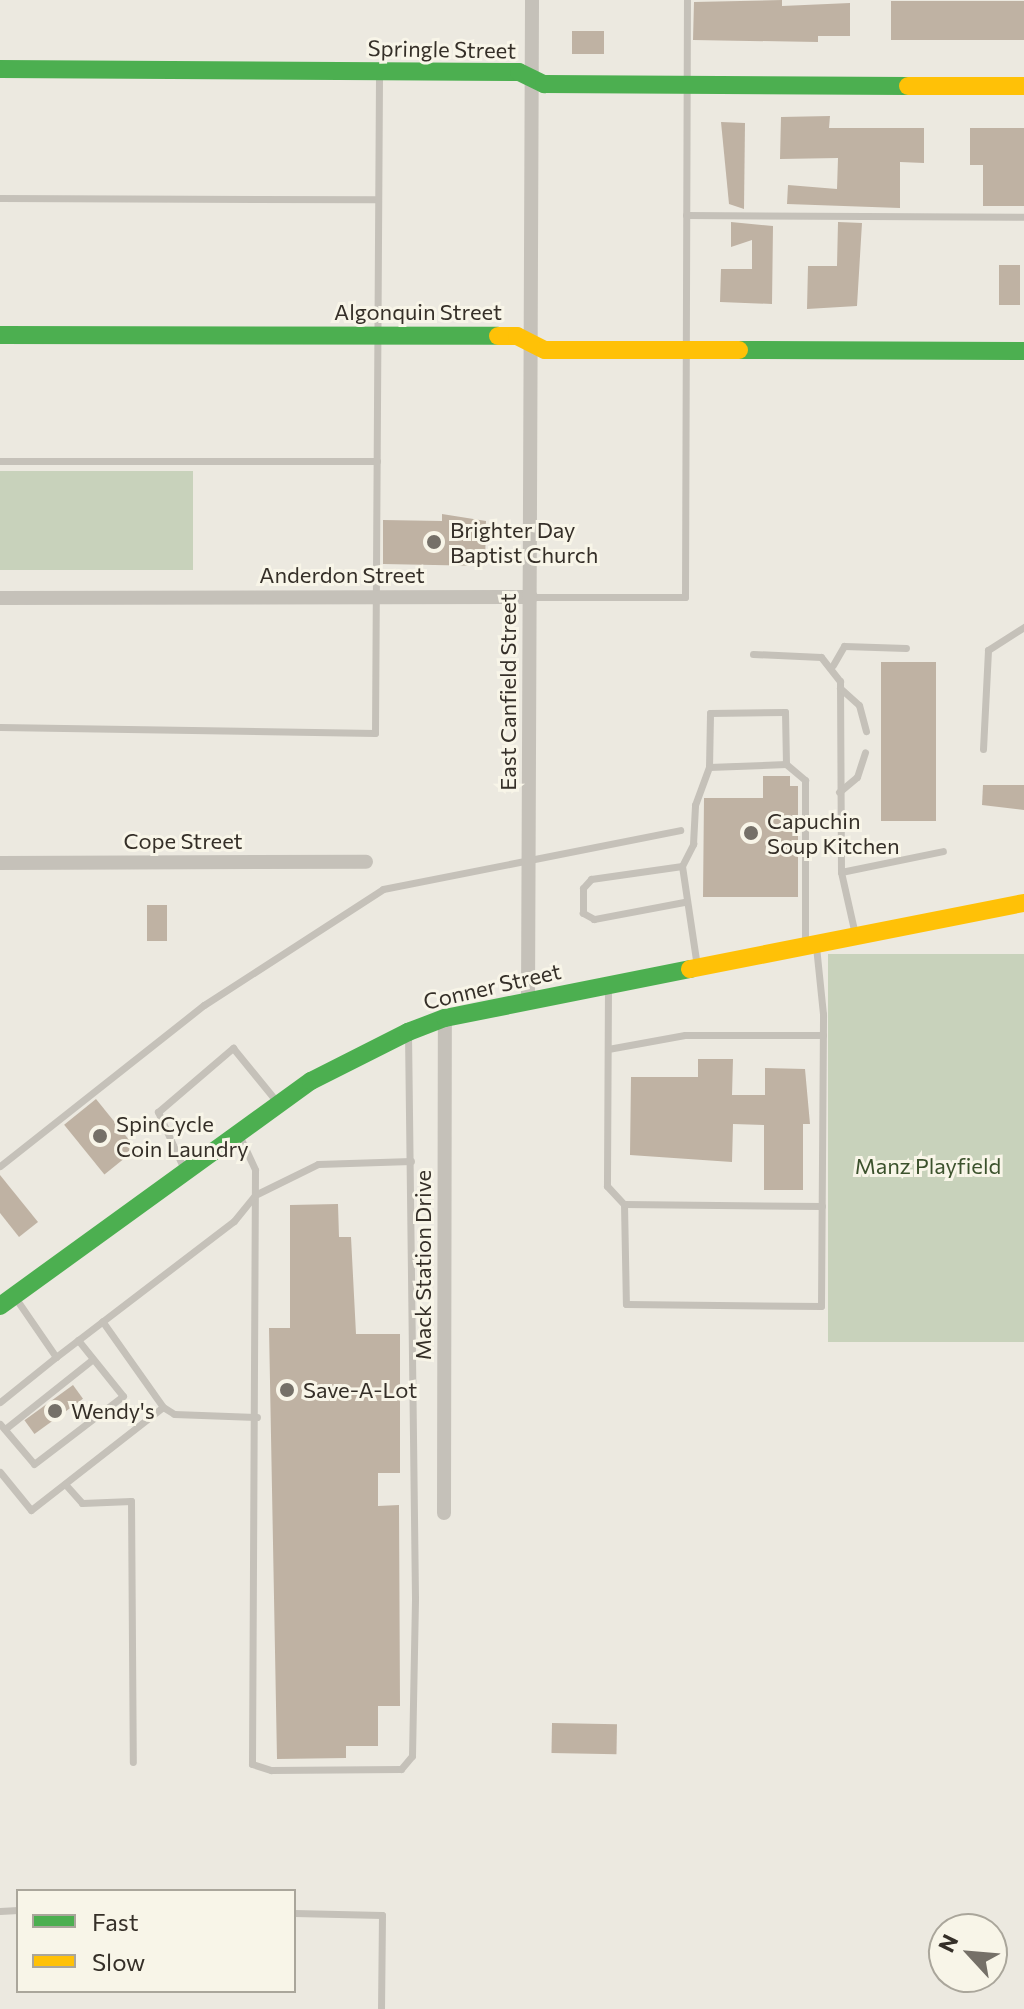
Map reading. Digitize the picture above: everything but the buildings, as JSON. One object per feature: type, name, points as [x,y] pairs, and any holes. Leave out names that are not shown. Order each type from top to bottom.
[{"type":"street","name":"East Canfield Street","points":[[528,1001],[532,0]]},
{"type":"street","name":"Springle Street","points":[[0,69],[519,72],[544,84],[1024,86]]},
{"type":"street","name":"Algonquin Street","points":[[0,335],[517,336],[545,350],[1024,351]]},
{"type":"street","name":"Anderdon Street","points":[[0,598],[531,597]]},
{"type":"street","name":"Cope Street","points":[[0,863],[366,862]]},
{"type":"street","name":"Conner Street","points":[[7,1301],[278,1104],[408,1032],[445,1018],[1024,903]]},
{"type":"street","name":"Mack Station Drive","points":[[444,1513],[445,1018]]},
{"type":"lane","points":[[685,350],[687,0]]},
{"type":"lane","points":[[0,727],[375,733],[379,71]]},
{"type":"lane","points":[[0,198],[378,199]]},
{"type":"lane","points":[[686,215],[1024,217]]},
{"type":"lane","name":"Anderdon Street","points":[[531,597],[685,597],[685,350]]},
{"type":"lane","points":[[0,461],[377,461]]},
{"type":"lane","points":[[983,749],[988,650],[1024,627]]},
{"type":"lane","points":[[833,665],[844,646],[906,648]]},
{"type":"lane","points":[[753,654],[821,657],[833,665],[840,688],[841,872],[856,936]]},
{"type":"lane","points":[[840,688],[859,705],[866,731]]},
{"type":"lane","points":[[697,968],[684,902],[682,866],[693,844],[695,805],[709,767],[710,713],[785,712],[786,764]]},
{"type":"lane","points":[[839,792],[857,777],[865,752]]},
{"type":"lane","points":[[608,985],[607,1186],[624,1204],[626,1304],[821,1306],[823,1035],[811,945],[805,780],[786,764],[709,767]]},
{"type":"lane","points":[[0,1166],[204,1005],[383,889],[680,830]]},
{"type":"lane","points":[[841,872],[943,851]]},
{"type":"lane","points":[[682,866],[591,879],[583,888],[583,913],[594,919],[684,902]]},
{"type":"lane","points":[[238,1133],[255,1170],[257,1417],[252,1764],[271,1770],[401,1769],[412,1756],[408,1032]]},
{"type":"lane","points":[[608,1049],[685,1035],[823,1035]]},
{"type":"lane","points":[[185,1171],[158,1112],[233,1048],[278,1104]]},
{"type":"lane","points":[[0,1402],[234,1221],[255,1195],[318,1164],[411,1161]]},
{"type":"lane","points":[[624,1204],[822,1206]]},
{"type":"lane","points":[[7,1301],[56,1357]]},
{"type":"lane","points":[[102,1321],[163,1407],[174,1414],[257,1417]]},
{"type":"lane","points":[[78,1340],[123,1396],[34,1464],[2,1426],[93,1359]]},
{"type":"lane","points":[[0,1472],[31,1510],[163,1407]]},
{"type":"lane","points":[[65,1484],[82,1503],[131,1501],[133,1762]]},
{"type":"lane","points":[[296,1913],[382,1915],[381,2009]]},
{"type":"green space","points":[[0,471],[193,471],[193,570],[0,570]]},
{"type":"green space","name":"Manz Playfield","points":[[828,954],[1024,954],[1024,1342],[828,1342]]},
{"type":"traffic: fast","points":[[0,69],[519,72],[544,84],[908,86]]},
{"type":"traffic: fast","points":[[0,335],[498,336]]},
{"type":"traffic: fast","points":[[739,350],[1024,351]]},
{"type":"traffic: fast","points":[[0,1306],[311,1081],[408,1032],[445,1018],[690,969]]},
{"type":"traffic: slow","points":[[908,86],[1024,86]]},
{"type":"traffic: slow","points":[[498,336],[517,336],[545,350],[739,350]]},
{"type":"traffic: slow","points":[[690,969],[1024,903]]},
{"type":"place","name":"Brighter Day Baptist Church","points":[[434,542]]},
{"type":"place","name":"Capuchin Soup Kitchen","points":[[751,833]]},
{"type":"place","name":"SpinCycle Coin Laundry","points":[[100,1136]]},
{"type":"place","name":"Save-A-Lot","points":[[287,1390]]},
{"type":"place","name":"Wendy's","points":[[55,1411]]}]
